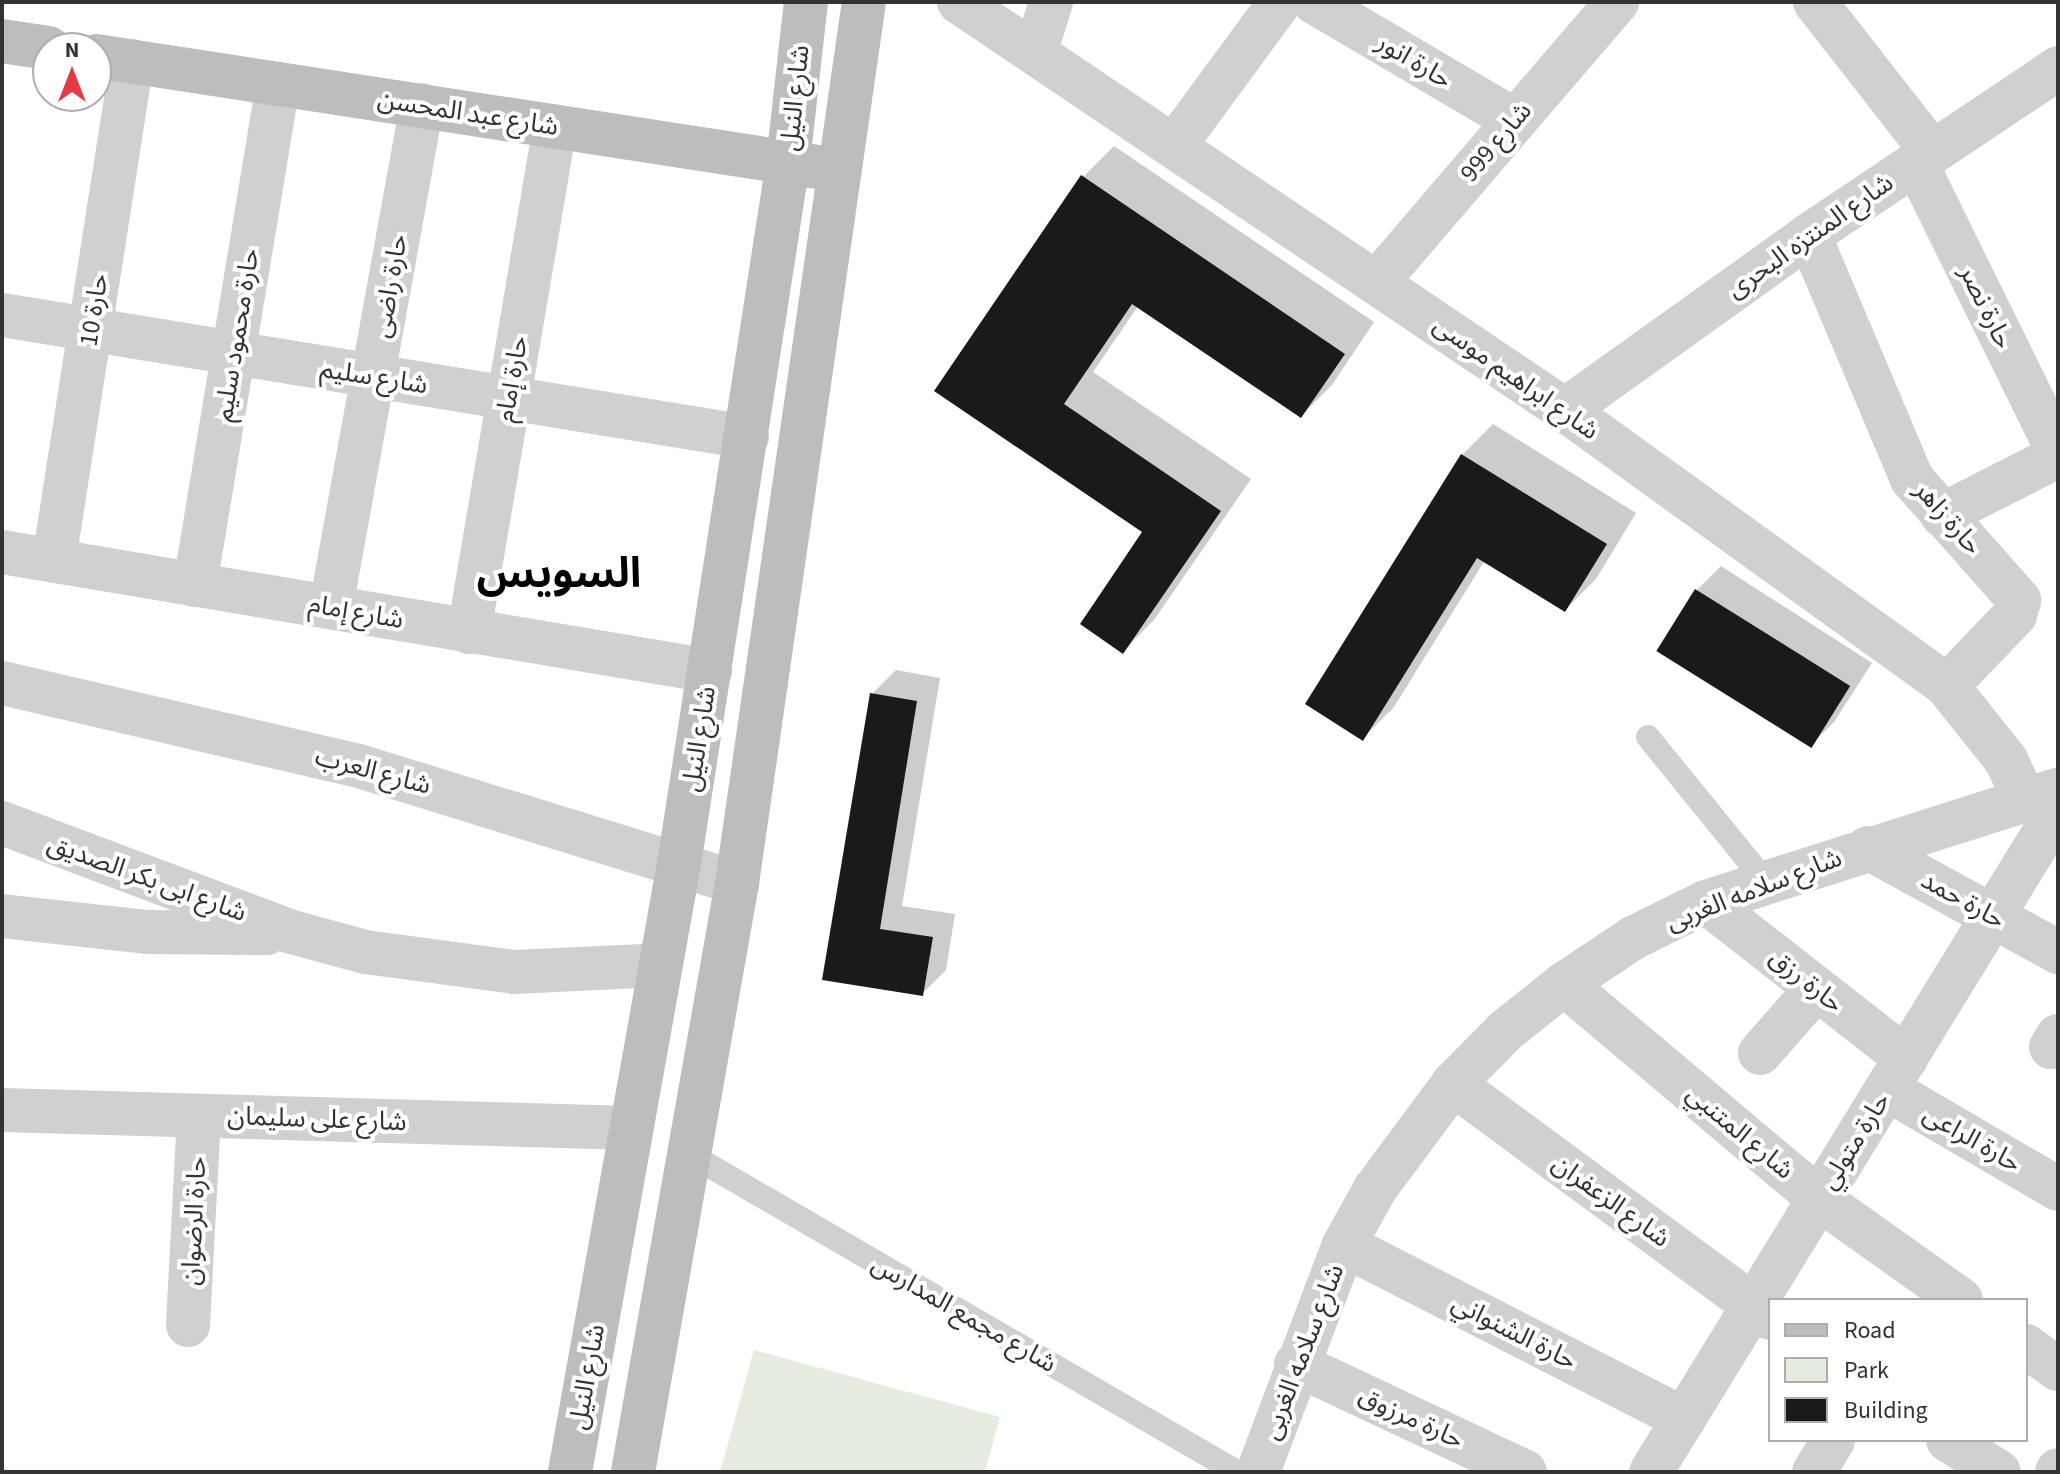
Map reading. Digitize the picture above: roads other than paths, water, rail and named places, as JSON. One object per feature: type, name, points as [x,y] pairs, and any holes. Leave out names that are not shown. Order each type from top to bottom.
[{"type":"main road","name":"شارع النيل","points":[[570,1472],[679,864],[710,671],[788,162],[806,2]]},
{"type":"main road","name":"شارع النيل","points":[[633,1472],[737,883],[864,2]]},
{"type":"main road","points":[[2,41],[32,46]]},
{"type":"main road","name":"شارع عبد المحسن","points":[[114,58],[840,170]]},
{"type":"street","name":"شارع ابراهيم موسى","points":[[959,2],[1036,50],[1565,410],[1947,686],[2049,814]]},
{"type":"street","points":[[1036,50],[1051,2]]},
{"type":"street","points":[[1226,76],[1245,2]]},
{"type":"street","points":[[1175,145],[1280,2]]},
{"type":"street","name":"حارة انور","points":[[1314,2],[1514,120]]},
{"type":"street","name":"شارع 999","points":[[1377,282],[1617,2]]},
{"type":"street","name":"حارة نصر","points":[[1819,4],[1924,158],[2058,454]]},
{"type":"street","name":"حارة 10","points":[[54,560],[91,330],[114,58]]},
{"type":"street","name":"شارع المنتزه البحرى","points":[[1565,410],[1809,235],[2058,68]]},
{"type":"street","name":"حارة محمود سليم","points":[[195,585],[278,84]]},
{"type":"street","name":"حارة راضى","points":[[331,607],[422,105]]},
{"type":"street","name":"حارة إمام","points":[[469,632],[555,126]]},
{"type":"street","name":"حارة زاهر","points":[[1809,235],[1912,479],[2019,600],[2015,615],[1947,686]]},
{"type":"street","name":"شارع سليم","points":[[2,315],[747,437]]},
{"type":"street","points":[[1942,515],[2058,454]]},
{"type":"street","name":"شارع إمام","points":[[2,552],[710,671]]},
{"type":"street","name":"شارع العرب","points":[[2,683],[359,766],[737,883]]},
{"type":"street","name":"شارع سلامه الغربى","points":[[1258,1472],[1296,1364],[1344,1245],[1383,1178],[1453,1084],[1564,984],[1633,938],[1706,902],[1765,881],[1868,848],[2049,814]]},
{"type":"street","name":"حارة متولي","points":[[1769,1298],[1819,1199],[1993,917],[2049,814]]},
{"type":"street","name":"شارع ابى بكر الصديق","points":[[2,823],[292,932],[439,965],[514,972],[660,965]]},
{"type":"street","name":"حارة حمد","points":[[1868,848],[2058,952]]},
{"type":"street","name":"حارة رزق","points":[[1706,902],[1816,989],[1896,1074]]},
{"type":"street","name":"شارع ابى بكر الصديق","points":[[2,916],[146,932],[292,932]]},
{"type":"street","name":"شارع المتنبي","points":[[1564,984],[1819,1199],[1958,1298]]},
{"type":"street","points":[[1760,1053],[1816,989]]},
{"type":"street","name":"حارة الراعى","points":[[1896,1074],[2058,1189]]},
{"type":"street","name":"شارع الزعفران","points":[[1453,1084],[1762,1312]]},
{"type":"street","name":"شارع على سليمان","points":[[2,1110],[631,1128]]},
{"type":"street","name":"حارة الرضوان","points":[[188,1325],[199,1116]]},
{"type":"street","name":"حارة الشنواني","points":[[1344,1245],[1684,1419]]},
{"type":"street","name":"حارة متولي","points":[[1651,1472],[1684,1419],[1762,1312]]},
{"type":"street","points":[[2028,1347],[2058,1369]]},
{"type":"street","name":"حارة مرزوق","points":[[1296,1364],[1525,1472]]},
{"type":"street","points":[[1814,1472],[1832,1442]]},
{"type":"street","points":[[1951,1442],[1999,1472]]},
{"type":"lane","points":[[1648,737],[1765,881]]},
{"type":"lane","name":"شارع مجمع المدارس","points":[[691,1155],[1237,1472]]},
{"type":"district","name":"السويس","points":[[559,574]]}]
